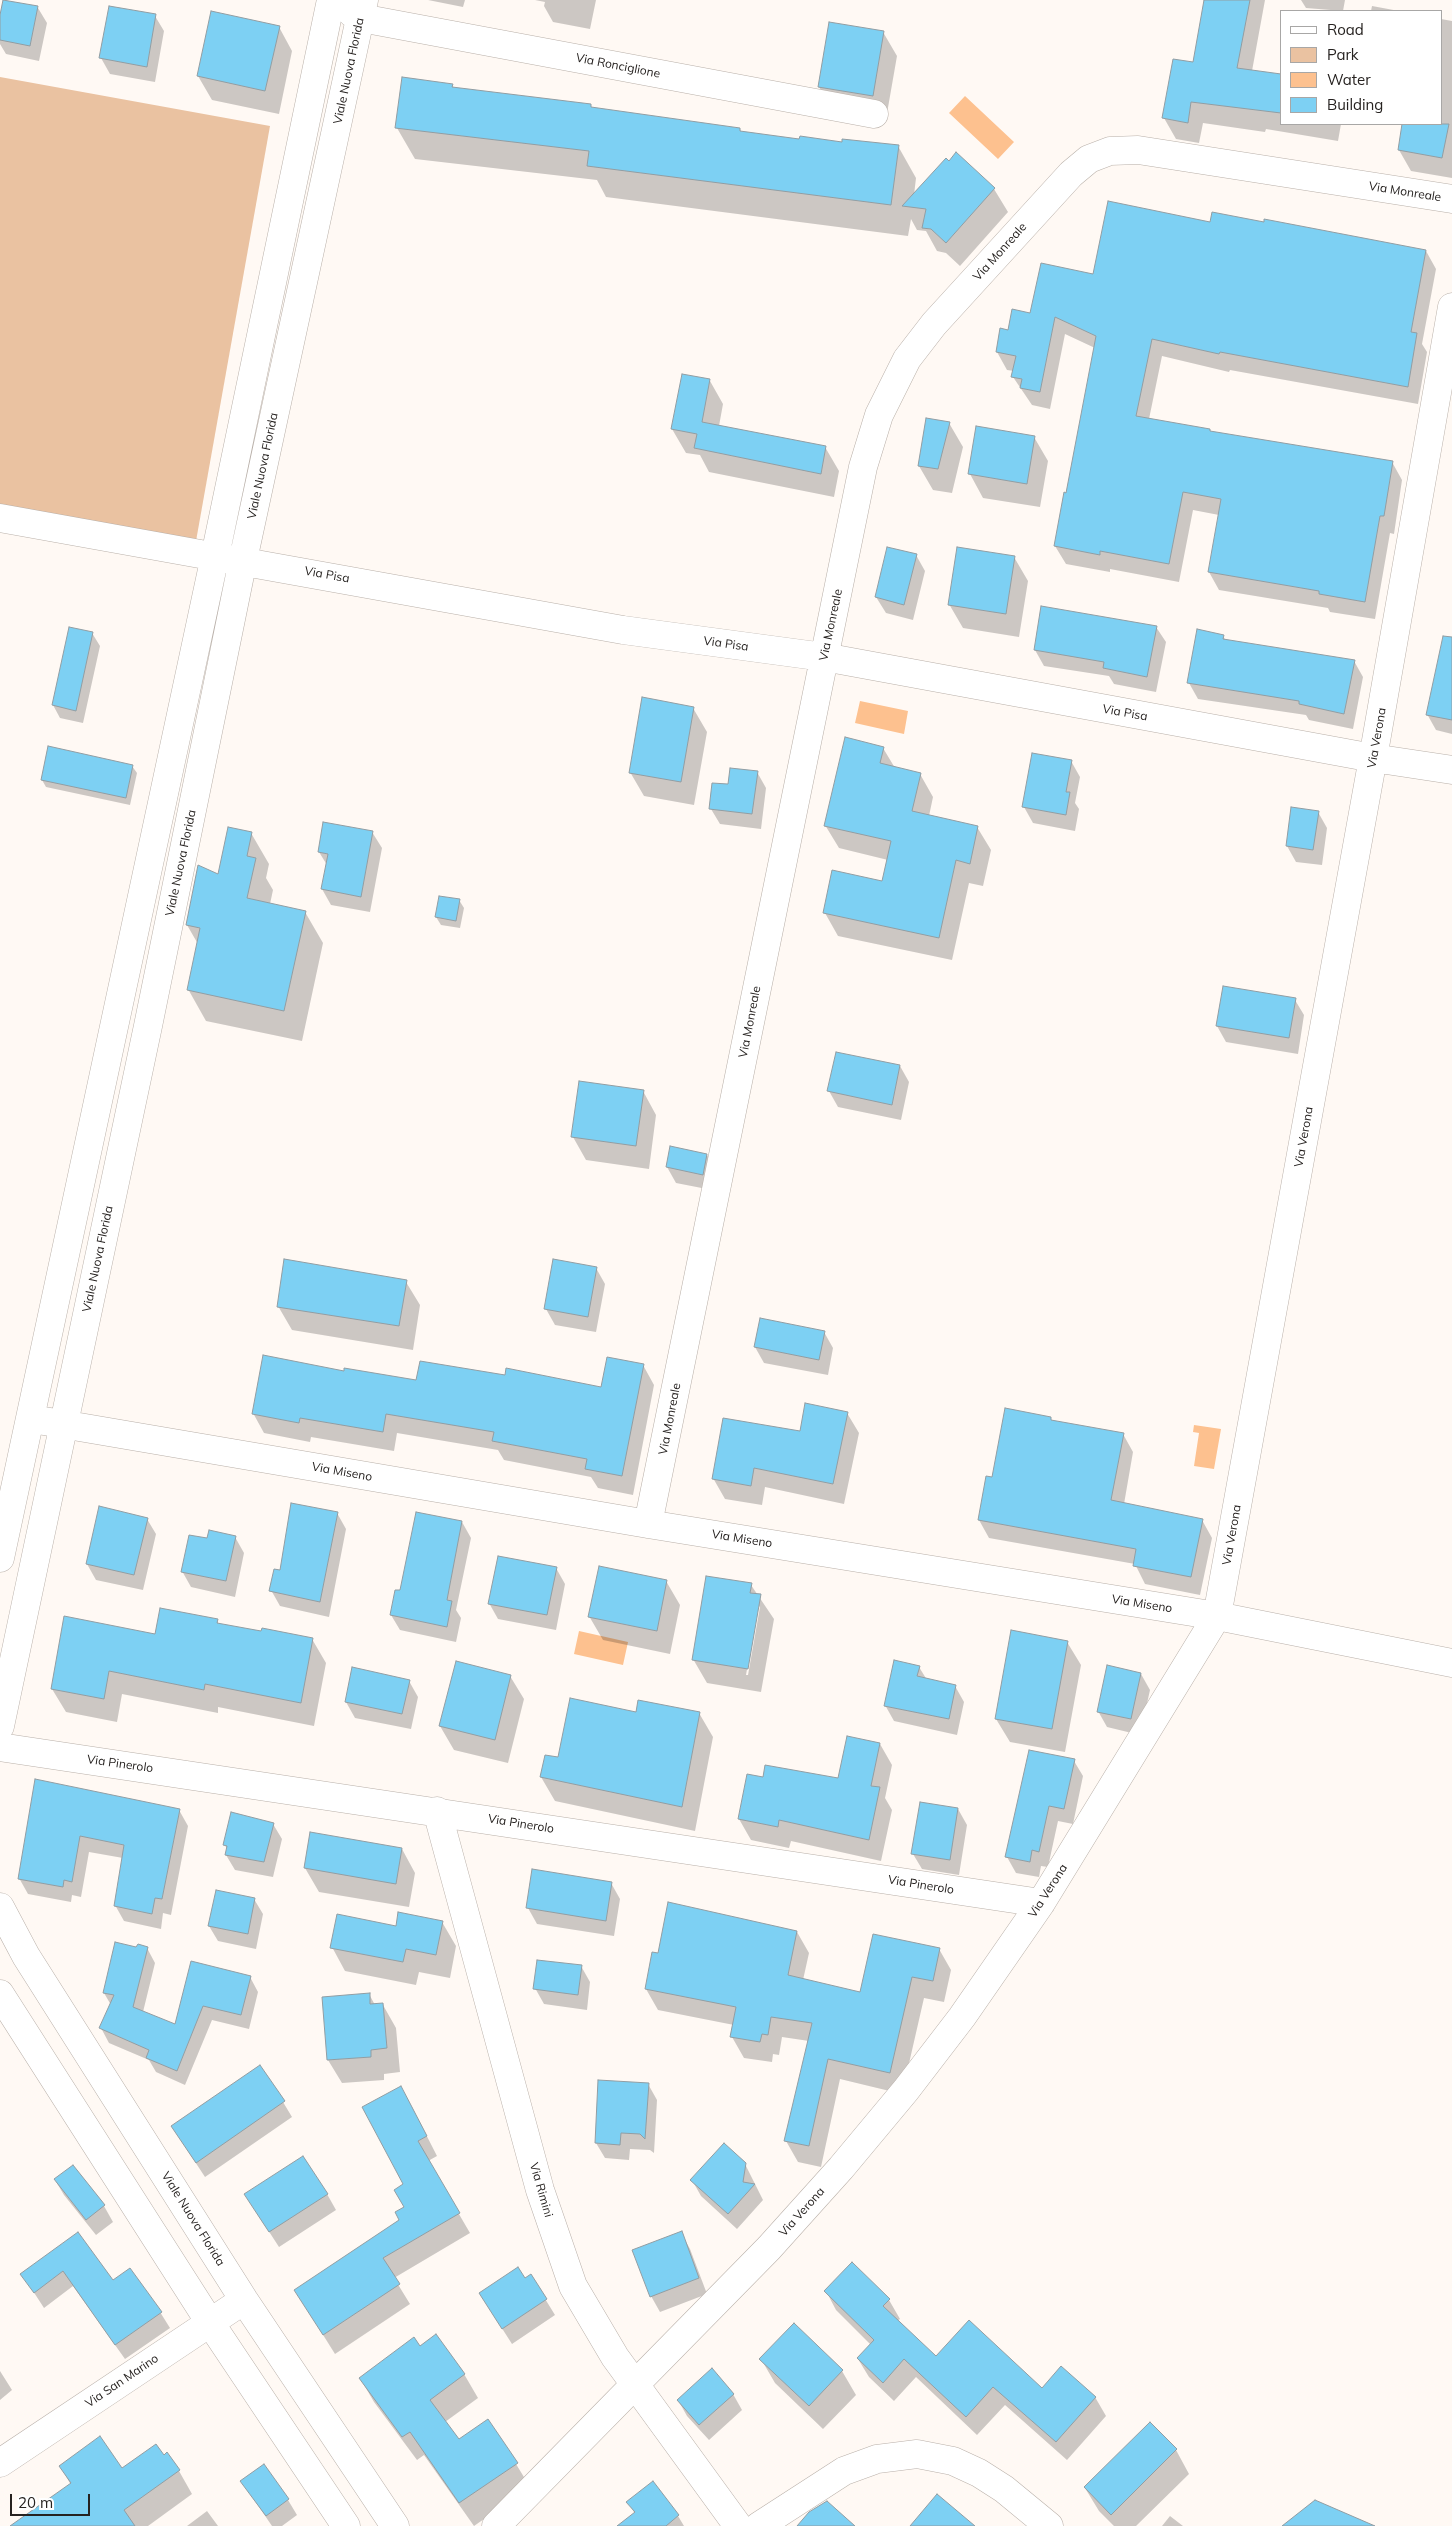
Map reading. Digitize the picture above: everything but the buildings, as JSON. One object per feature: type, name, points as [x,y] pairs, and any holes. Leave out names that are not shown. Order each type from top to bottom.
[{"type":"street","points":[[0,1558],[215,556],[331,0]]},
{"type":"street","name":"Via Ronciglione","points":[[357,6],[874,114]]},
{"type":"street","name":"Viale Nuova Florida","points":[[0,1726],[3,1699],[146,1036],[243,560],[320,208],[357,6]]},
{"type":"street","name":"Via Monreale","points":[[648,1524],[863,466],[874,430],[893,386],[907,360],[934,324],[1060,185],[1089,159],[1110,151],[1130,149],[1452,199]]},
{"type":"street","points":[[288,203],[320,208]]},
{"type":"street","name":"Via Verona","points":[[496,2526],[769,2248],[873,2131],[957,2023],[1041,1903],[1217,1616],[1373,758],[1452,307]]},
{"type":"street","name":"Via Pisa","points":[[0,518],[243,560],[623,630],[824,657],[1373,758],[1452,770]]},
{"type":"street","name":"Via Miseno","points":[[31,1418],[648,1524],[1217,1616],[1452,1663]]},
{"type":"street","name":"Via Pinerolo","points":[[0,1747],[1041,1903]]},
{"type":"street","name":"Via Rimini","points":[[437,1811],[540,2190],[561,2256],[586,2312],[635,2385],[738,2526]]},
{"type":"street","name":"Viale Nuova Florida","points":[[0,1907],[13,1953],[395,2526]]},
{"type":"street","points":[[0,1994],[209,2321],[346,2526]]},
{"type":"street","name":"Via San Marino","points":[[0,2463],[209,2321],[244,2300]]},
{"type":"street","points":[[759,2526],[844,2471],[877,2459],[917,2454],[953,2461],[979,2473],[1004,2489],[1049,2526]]},
{"type":"green space","points":[[0,77],[270,126],[196,541],[0,507]]},
{"type":"water","points":[[965,96],[1014,142],[998,159],[949,113]]},
{"type":"water","points":[[860,701],[908,711],[904,734],[855,723]]},
{"type":"water","points":[[1194,1425],[1221,1429],[1214,1469],[1194,1466],[1199,1433],[1193,1432]]},
{"type":"water","points":[[579,1631],[628,1642],[623,1665],[574,1654]]}]
